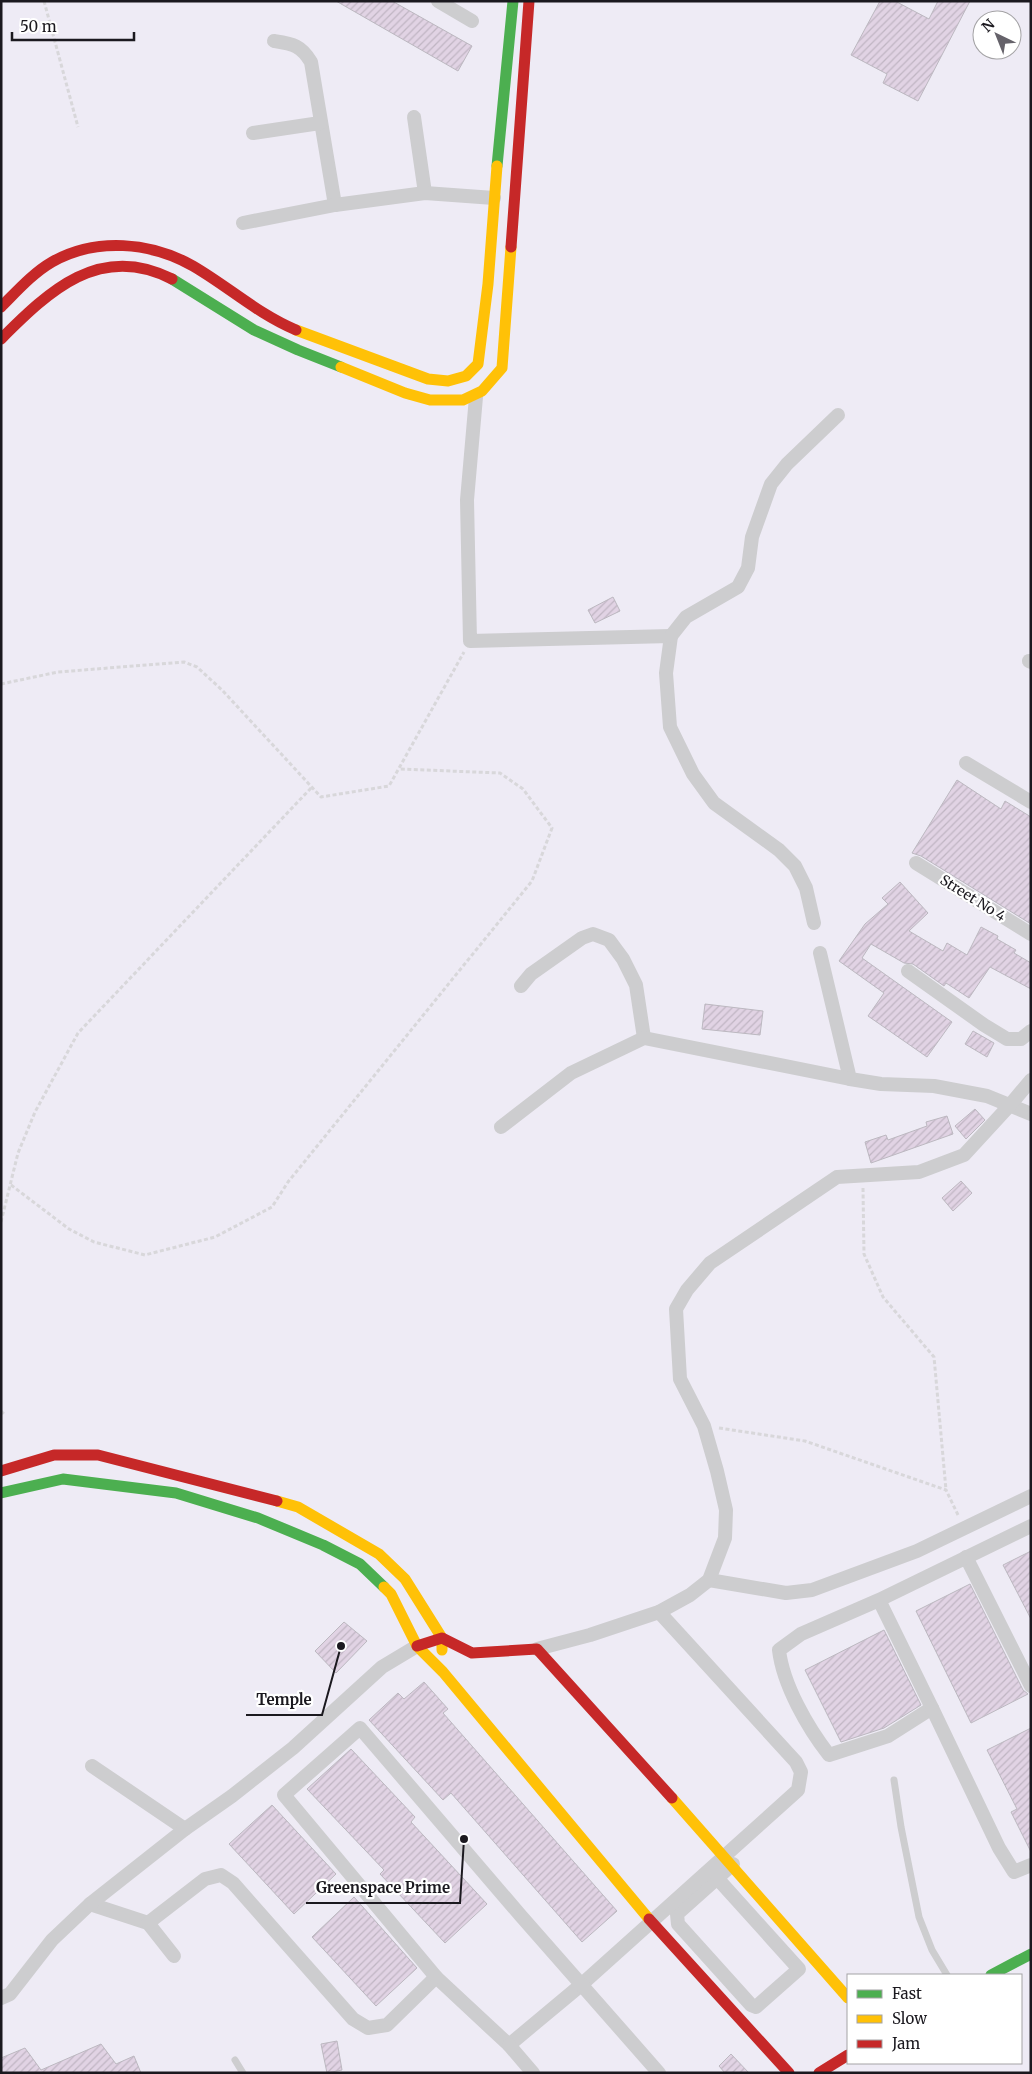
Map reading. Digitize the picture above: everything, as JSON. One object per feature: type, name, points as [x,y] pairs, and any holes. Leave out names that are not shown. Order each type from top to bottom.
[{"type":"main road","points":[[1,307],[28,280],[53,262],[80,251],[105,244],[132,245],[166,251],[198,269],[274,320],[370,359],[428,379],[448,382],[466,376],[478,364],[488,284],[512,1]]},
{"type":"main road","points":[[1,340],[30,310],[60,285],[87,272],[113,266],[141,267],[174,277],[239,321],[275,341],[315,358],[428,400],[456,402],[476,397],[491,384],[502,368],[529,1]]},
{"type":"main road","points":[[509,42],[526,44]]},
{"type":"main road","points":[[186,285],[198,269]]},
{"type":"main road","points":[[1,1471],[54,1455],[98,1455],[298,1507],[379,1554],[404,1579],[442,1638],[472,1653],[537,1649],[729,1860],[847,1997]]},
{"type":"main road","points":[[1,1493],[63,1479],[176,1493],[258,1518],[323,1545],[360,1564],[391,1594],[417,1646],[443,1672],[651,1921],[789,2073]]},
{"type":"main road","points":[[417,1646],[442,1638]]},
{"type":"main road","points":[[442,1638],[443,1672]]},
{"type":"main road","points":[[993,1974],[1031,1954]]},
{"type":"main road","points":[[819,2073],[847,2057]]},
{"type":"street","points":[[438,1],[472,21]]},
{"type":"street","points":[[274,41],[292,44],[304,51],[311,62],[334,205]]},
{"type":"street","points":[[414,117],[425,193]]},
{"type":"street","points":[[253,134],[320,123]]},
{"type":"street","points":[[243,223],[334,205],[425,193],[494,198]]},
{"type":"street","points":[[476,397],[467,500],[470,641],[671,636]]},
{"type":"street","points":[[814,923],[806,888],[795,866],[780,850],[714,803],[692,774],[670,727],[666,673],[671,636],[686,617],[738,587],[748,568],[752,537],[771,484],[787,464],[838,415]]},
{"type":"street","points":[[966,763],[1031,802]]},
{"type":"street","name":"Street No 4","points":[[916,863],[1031,934]]},
{"type":"street","points":[[521,986],[531,974],[582,938],[593,934],[609,940],[623,959],[636,985],[644,1038]]},
{"type":"street","points":[[820,953],[850,1079]]},
{"type":"street","points":[[908,971],[984,1025],[1008,1039],[1021,1039],[1031,1030]]},
{"type":"street","points":[[501,1126],[571,1073],[644,1038],[850,1079],[881,1084],[934,1086],[987,1096],[1031,1114]]},
{"type":"street","points":[[537,1649],[590,1635],[659,1612],[690,1596],[709,1580],[725,1538],[726,1510],[704,1426],[680,1379],[676,1309],[687,1290],[710,1263],[837,1177],[919,1172],[964,1155],[1031,1080]]},
{"type":"street","points":[[709,1580],[786,1593],[812,1590],[917,1552],[1031,1496]]},
{"type":"street","points":[[932,1708],[888,1736],[829,1755],[813,1734],[780,1663],[779,1650],[801,1634],[879,1600],[1031,1526]]},
{"type":"street","points":[[966,1557],[1031,1686]]},
{"type":"street","points":[[879,1600],[999,1848],[1014,1872],[1031,1865]]},
{"type":"street","points":[[509,2045],[582,1985],[651,1921],[729,1860],[798,1790],[801,1772],[796,1762],[659,1612]]},
{"type":"street","points":[[1,1998],[10,1994],[52,1940],[90,1904],[185,1829],[232,1796],[293,1748],[382,1667],[417,1646]]},
{"type":"street","points":[[533,2073],[509,2045],[436,1977],[284,1795],[360,1728],[660,2073]]},
{"type":"street","points":[[92,1766],[185,1829]]},
{"type":"street","points":[[717,1878],[798,1969],[756,2007],[752,2006],[678,1924],[677,1914],[717,1878],[729,1860]]},
{"type":"street","points":[[148,1923],[205,1879],[220,1875],[233,1883],[353,2019],[368,2028],[387,2025],[436,1977]]},
{"type":"street","points":[[90,1904],[148,1923],[174,1956]]},
{"type":"lane","points":[[894,1780],[901,1827],[919,1917],[932,1950],[946,1974]]},
{"type":"lane","points":[[235,2060],[244,2073]]},
{"type":"path","points":[[44,1],[78,127]]},
{"type":"path","points":[[1,684],[58,672],[184,662],[197,668],[222,690],[322,797],[389,786],[470,641]]},
{"type":"path","points":[[10,1186],[69,1229],[94,1242],[145,1256],[215,1237],[272,1207],[288,1182],[532,881],[552,828],[523,789],[500,773],[400,769]]},
{"type":"path","points":[[1,1222],[18,1153],[35,1112],[78,1033],[312,787]]},
{"type":"path","points":[[863,1175],[864,1254],[882,1297],[934,1357],[946,1490],[963,1528]]},
{"type":"path","points":[[704,1426],[805,1441],[946,1490]]},
{"type":"building","points":[[336,1],[392,1],[472,46],[458,71]]},
{"type":"building","points":[[880,1],[895,1],[929,19],[938,1],[970,1],[918,101],[883,83],[887,74],[851,55]]},
{"type":"building","points":[[613,597],[620,611],[595,623],[588,610]]},
{"type":"building","points":[[957,780],[1001,809],[1005,801],[1031,817],[1031,924],[921,856],[912,853]]},
{"type":"building","points":[[900,882],[928,913],[909,931],[943,951],[947,943],[967,955],[981,927],[998,936],[997,939],[1016,950],[1014,953],[1031,963],[1031,989],[990,967],[969,998],[946,983],[944,986],[913,964],[904,963],[871,944],[862,958],[952,1022],[927,1057],[868,1016],[884,993],[839,961],[865,924],[888,904],[882,898]]},
{"type":"building","points":[[705,1004],[763,1011],[760,1035],[702,1029]]},
{"type":"building","points":[[973,1031],[994,1043],[987,1057],[965,1044]]},
{"type":"building","points":[[975,1109],[985,1120],[966,1139],[955,1126]]},
{"type":"building","points":[[947,1116],[953,1134],[871,1163],[865,1142],[886,1135],[888,1140],[927,1126],[926,1122]]},
{"type":"building","points":[[961,1181],[972,1193],[953,1211],[942,1198]]},
{"type":"building","points":[[1031,1551],[1031,1619],[1003,1565]]},
{"type":"building","points":[[970,1584],[1023,1690],[1028,1694],[971,1723],[916,1611]]},
{"type":"building","points":[[344,1622],[367,1641],[336,1673],[315,1651]]},
{"type":"building","points":[[884,1630],[921,1705],[884,1728],[841,1742],[805,1670]]},
{"type":"building","points":[[424,1682],[448,1709],[443,1713],[617,1911],[582,1942],[451,1793],[443,1800],[369,1720],[398,1693],[404,1699]]},
{"type":"building","points":[[1031,1728],[1031,1852],[1011,1812],[1017,1809],[987,1750]]},
{"type":"building","points":[[351,1749],[415,1817],[411,1822],[487,1904],[445,1943],[380,1874],[384,1870],[307,1789]]},
{"type":"building","points":[[272,1805],[336,1874],[294,1914],[229,1844]]},
{"type":"building","points":[[354,1897],[417,1968],[376,2006],[312,1937]]},
{"type":"building","points":[[337,2041],[342,2070],[327,2073],[321,2044]]},
{"type":"building","points":[[101,2044],[116,2064],[134,2056],[141,2073],[1,2073],[1,2058],[25,2048],[41,2070]]},
{"type":"building","points":[[731,2054],[749,2073],[725,2073],[719,2066]]},
{"type":"traffic: fast","points":[[497,166],[513,1]]},
{"type":"traffic: fast","points":[[172,279],[254,330],[341,367]]},
{"type":"traffic: fast","points":[[1,1493],[63,1479],[176,1493],[258,1518],[323,1545],[360,1564],[384,1587]]},
{"type":"traffic: fast","points":[[993,1974],[1031,1954]]},
{"type":"traffic: slow","points":[[296,330],[428,379],[448,381],[466,376],[478,364],[488,284],[497,166]]},
{"type":"traffic: slow","points":[[341,367],[405,393],[430,400],[463,400],[482,391],[502,368],[511,247]]},
{"type":"traffic: slow","points":[[277,1501],[298,1507],[379,1554],[405,1579],[442,1638],[442,1650]]},
{"type":"traffic: slow","points":[[384,1587],[391,1594],[417,1646],[443,1672],[649,1919]]},
{"type":"traffic: slow","points":[[672,1798],[847,1997]]},
{"type":"traffic: jam","points":[[511,247],[529,1]]},
{"type":"traffic: jam","points":[[1,307],[32,277],[52,262],[69,254],[87,249],[123,246],[142,248],[177,258],[206,274],[282,324],[296,330]]},
{"type":"traffic: jam","points":[[1,339],[57,289],[78,277],[99,269],[122,266],[146,269],[172,279]]},
{"type":"traffic: jam","points":[[1,1471],[54,1455],[98,1455],[277,1501]]},
{"type":"traffic: jam","points":[[417,1646],[442,1638],[472,1653],[537,1649],[672,1798]]},
{"type":"traffic: jam","points":[[649,1919],[789,2073]]},
{"type":"traffic: jam","points":[[819,2073],[847,2056]]},
{"type":"place","name":"Temple","points":[[341,1646]]},
{"type":"place","name":"Greenspace Prime","points":[[464,1839]]}]
